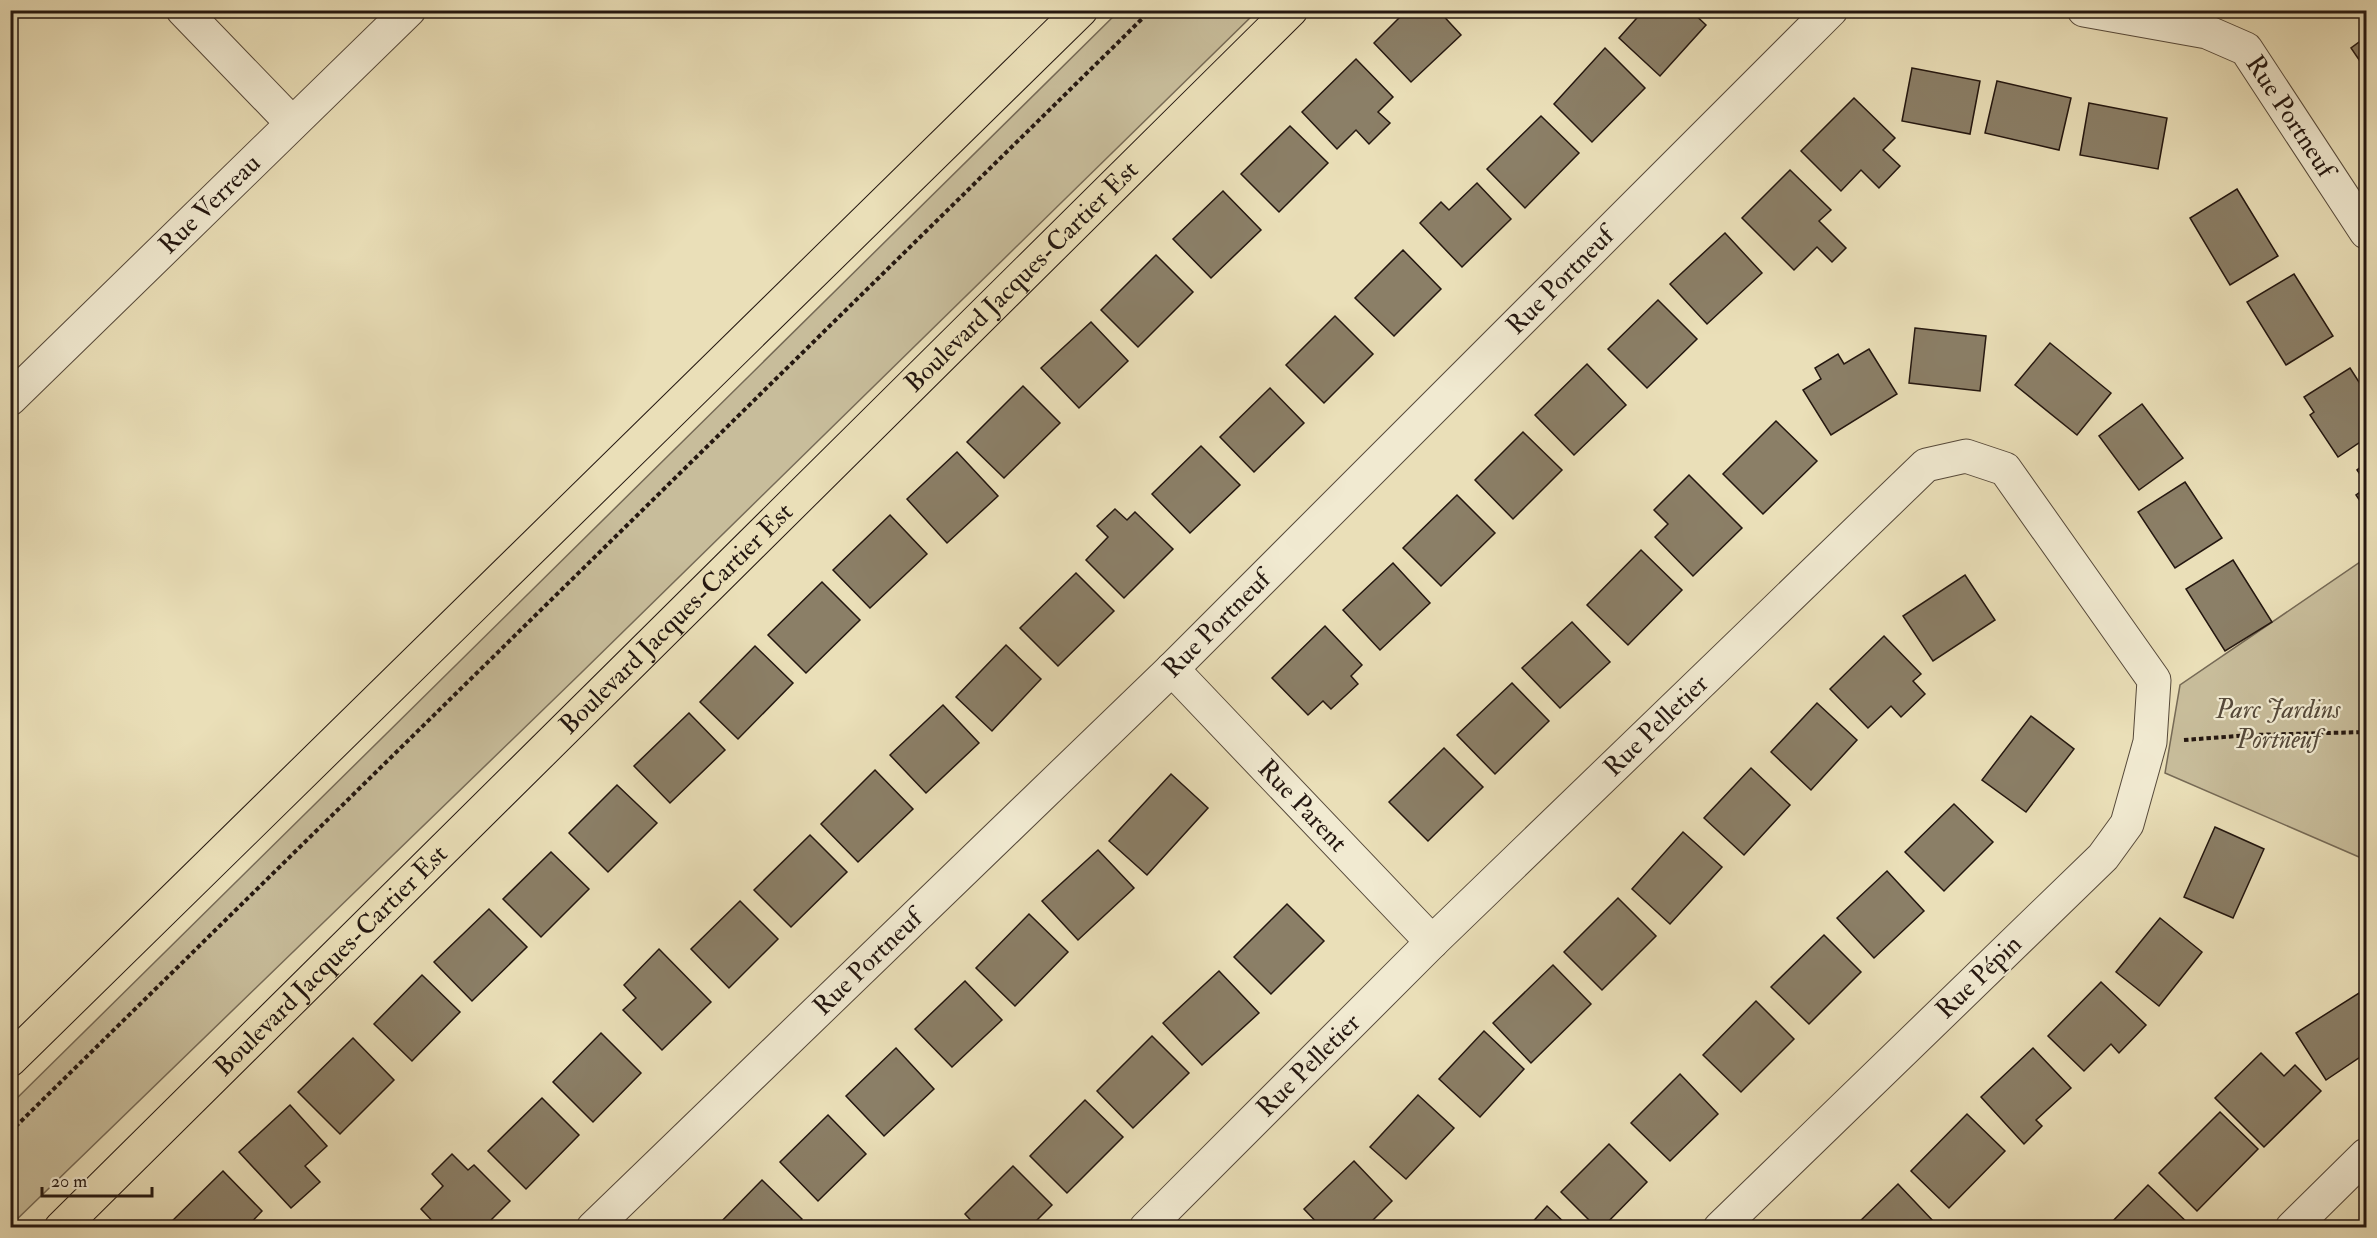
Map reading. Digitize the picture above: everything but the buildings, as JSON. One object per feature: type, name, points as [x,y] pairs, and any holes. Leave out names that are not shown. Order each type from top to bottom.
[{"type":"main road","points":[[10,1060],[1081,10]]},
{"type":"main road","name":"Boulevard Jacques-Cartier Est","points":[[61,1227],[1291,10]]},
{"type":"street","points":[[183,10],[292,123]]},
{"type":"street","name":"Rue Verreau","points":[[10,399],[409,10]]},
{"type":"street","name":"Rue Portneuf","points":[[593,1227],[1172,669],[1831,10]]},
{"type":"street","name":"Rue Portneuf","points":[[2084,10],[2207,32],[2246,49],[2367,232]]},
{"type":"street","name":"Rue Pelletier","points":[[1146,1227],[1432,942],[1926,465],[1966,456],[2005,469],[2154,680]]},
{"type":"street","name":"Rue Parent","points":[[1172,669],[1432,942]]},
{"type":"street","name":"Rue Pépin","points":[[1720,1227],[2103,857],[2127,824],[2150,742],[2154,680]]},
{"type":"street","points":[[2292,1227],[2367,1155]]},
{"type":"path","points":[[10,1132],[1150,10]]},
{"type":"path","points":[[2150,742],[2251,735],[2367,732]]},
{"type":"green space","points":[[1119,11],[1257,11],[581,673],[11,1225],[11,1104]]},
{"type":"green space","name":"Parc Jardins Portneuf","points":[[2366,558],[2366,860],[2165,773],[2180,685]]}]
